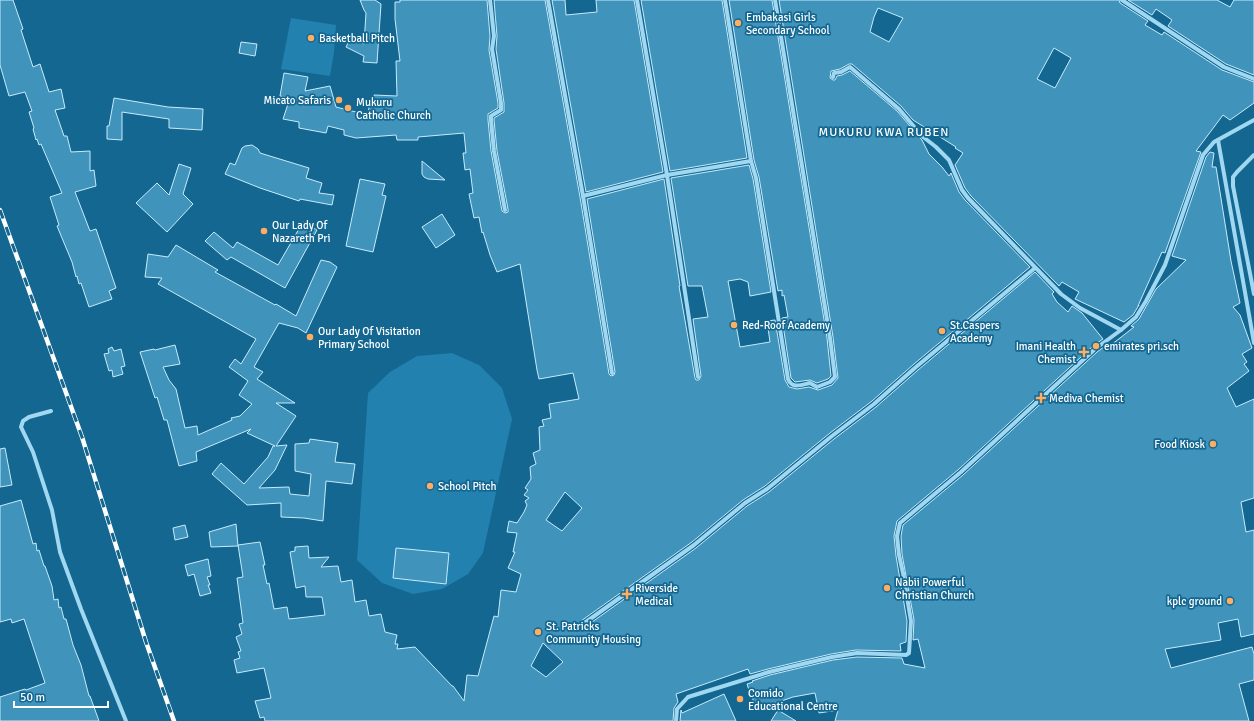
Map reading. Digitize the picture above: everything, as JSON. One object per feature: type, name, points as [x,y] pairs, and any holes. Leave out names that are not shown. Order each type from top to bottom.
[{"type":"street","points":[[490,0],[494,36],[492,49],[501,103],[500,110],[491,116],[491,120],[494,151],[505,210]]},
{"type":"street","points":[[548,0],[583,196],[612,373]]},
{"type":"street","points":[[638,0],[698,377]]},
{"type":"street","points":[[725,0],[756,178],[788,380],[795,386],[810,383],[818,386],[830,382],[835,376],[775,0]]},
{"type":"street","points":[[1122,0],[1224,67],[1254,80]]},
{"type":"street","points":[[833,77],[834,74],[841,72],[850,66],[899,110],[922,136],[936,146],[949,160],[957,180],[968,198],[1061,294],[1080,308],[1121,330]]},
{"type":"street","points":[[676,721],[677,709],[688,697],[769,672],[832,657],[857,653],[906,655],[909,653],[911,620],[899,555],[897,536],[900,523],[961,472],[1095,349],[1136,317],[1165,265],[1203,155],[1214,142],[1254,120]]},
{"type":"street","points":[[1218,140],[1254,343]]},
{"type":"street","points":[[1254,155],[1233,177],[1233,186],[1254,294]]},
{"type":"street","points":[[583,196],[666,175],[752,161]]},
{"type":"street","points":[[583,624],[694,545],[746,503],[767,489],[826,440],[874,404],[1035,268]]},
{"type":"street","points":[[51,411],[29,417],[23,422],[21,427],[33,452],[52,510],[60,552],[126,721]]},
{"type":"shaded area","name":"Basketball Pitch","points":[[291,18],[336,25],[330,76],[281,69]]},
{"type":"shaded area","name":"School Pitch","points":[[452,353],[479,365],[502,388],[512,419],[483,553],[468,574],[442,589],[413,594],[382,583],[357,560],[368,393],[390,372],[417,356]]},
{"type":"building","points":[[0,0],[13,0],[23,29],[21,30],[33,67],[40,64],[49,92],[61,89],[65,108],[55,110],[64,136],[67,136],[71,152],[90,151],[90,171],[94,170],[96,186],[75,192],[90,231],[96,229],[116,288],[109,291],[112,299],[89,307],[81,283],[79,284],[77,276],[76,277],[72,262],[57,226],[59,225],[50,197],[62,193],[41,144],[39,145],[37,139],[36,140],[29,112],[32,111],[25,92],[9,96],[0,65]]},
{"type":"building","points":[[360,0],[375,0],[381,4],[377,63],[363,62],[364,56],[346,47],[351,37],[364,44],[366,13]]},
{"type":"building","points":[[400,0],[487,0],[490,36],[489,50],[498,103],[498,108],[488,114],[488,120],[491,151],[502,211],[505,213],[508,212],[508,209],[497,151],[494,120],[494,118],[504,112],[504,103],[496,49],[497,36],[494,0],[545,0],[580,197],[609,374],[611,376],[614,375],[615,372],[587,199],[664,179],[679,286],[695,378],[696,380],[699,380],[701,376],[693,319],[708,317],[702,286],[688,286],[671,178],[749,165],[753,179],[771,292],[750,296],[748,282],[740,279],[728,281],[740,347],[770,342],[767,321],[775,320],[785,380],[789,387],[797,389],[809,387],[818,390],[832,385],[838,378],[833,337],[779,0],[1119,0],[1120,3],[1148,21],[1145,25],[1162,35],[1164,32],[1222,70],[1254,82],[1254,103],[1230,120],[1223,115],[1196,151],[1201,152],[1165,253],[1162,252],[1138,306],[1139,305],[1133,315],[1124,322],[1075,299],[1079,292],[1062,282],[1059,286],[971,196],[965,188],[955,165],[963,153],[955,148],[956,147],[913,120],[901,106],[852,64],[831,71],[830,78],[835,80],[837,76],[850,71],[897,111],[922,140],[929,154],[949,176],[951,173],[959,192],[965,200],[1030,267],[872,401],[765,486],[743,500],[692,542],[581,621],[580,625],[585,627],[696,548],[747,506],[769,492],[876,407],[1035,272],[1054,292],[1052,294],[1057,302],[1068,312],[1072,306],[1082,313],[1103,339],[1093,346],[959,469],[897,521],[894,536],[896,556],[907,621],[906,642],[900,644],[901,651],[856,650],[831,654],[750,674],[748,669],[676,694],[678,702],[674,708],[673,721],[265,721],[264,717],[260,718],[255,701],[271,698],[264,668],[237,673],[234,660],[240,658],[238,652],[241,651],[236,637],[242,634],[239,624],[243,623],[237,578],[243,577],[238,545],[260,542],[265,565],[263,565],[267,584],[269,583],[274,609],[287,607],[289,619],[325,615],[322,597],[306,597],[305,586],[296,588],[290,552],[295,551],[295,547],[308,546],[309,558],[329,557],[321,567],[338,566],[341,582],[352,580],[355,602],[366,600],[369,616],[381,614],[385,632],[397,635],[395,644],[398,644],[397,649],[415,647],[453,686],[464,701],[467,675],[478,676],[494,616],[498,617],[501,590],[516,592],[521,574],[508,568],[515,552],[513,552],[517,533],[507,532],[509,521],[517,523],[527,505],[525,501],[529,498],[524,495],[528,490],[525,488],[531,479],[530,467],[536,464],[533,453],[540,450],[539,427],[544,426],[542,420],[551,418],[549,404],[579,399],[573,373],[539,379],[520,264],[497,272],[483,232],[482,233],[479,217],[474,218],[469,194],[473,193],[470,169],[465,170],[463,153],[466,153],[464,133],[418,137],[418,140],[397,140],[396,135],[356,138],[344,135],[344,130],[328,126],[326,133],[299,128],[299,122],[283,119],[290,98],[280,96],[284,73],[308,77],[305,91],[330,86],[336,107],[368,115],[370,99],[373,100],[374,95],[397,96],[396,61],[400,61],[395,19],[395,2],[400,2]],"holes":[[[878,8],[903,18],[889,42],[870,32]],[[1054,48],[1071,58],[1055,88],[1037,79]],[[565,492],[582,508],[562,531],[546,520]],[[543,643],[563,662],[546,677],[531,666]]]},
{"type":"building","points":[[552,0],[565,0],[566,15],[597,12],[596,0],[634,0],[663,172],[586,192]]},
{"type":"building","points":[[641,0],[722,0],[747,158],[670,171]]},
{"type":"building","points":[[729,0],[772,0],[827,338],[831,376],[828,379],[817,383],[810,380],[795,382],[791,378],[782,318],[788,317],[784,295],[782,296],[782,290],[778,291],[759,177],[754,160]]},
{"type":"building","points":[[1128,0],[1217,0],[1230,7],[1234,0],[1254,0],[1254,75],[1226,64],[1168,26],[1172,20],[1156,9],[1152,15]]},
{"type":"building","points":[[241,42],[257,44],[255,56],[239,53]]},
{"type":"building","points":[[114,98],[168,107],[203,109],[202,130],[169,128],[169,119],[122,112],[122,140],[107,139],[107,126],[109,126]]},
{"type":"building","points":[[252,145],[258,149],[260,153],[309,168],[306,178],[322,183],[319,193],[334,195],[332,205],[300,199],[299,201],[225,174],[230,163],[235,165],[242,148]]},
{"type":"building","points":[[1210,152],[1214,153],[1212,167],[1216,167],[1231,261],[1240,303],[1233,307],[1240,315],[1252,348],[1242,354],[1247,362],[1244,364],[1249,371],[1227,388],[1236,407],[1254,399],[1254,498],[1241,502],[1246,532],[1254,530],[1254,634],[1241,637],[1238,619],[1218,623],[1221,640],[1165,649],[1171,668],[1252,647],[1254,654],[1254,680],[1239,684],[1249,721],[835,721],[838,710],[819,713],[815,693],[793,697],[770,705],[771,706],[755,709],[752,695],[751,696],[747,684],[770,675],[833,660],[857,657],[902,658],[904,664],[925,668],[918,639],[913,640],[914,620],[902,554],[901,536],[903,525],[963,475],[1097,352],[1108,344],[1111,345],[1134,327],[1131,326],[1139,319],[1156,289],[1186,260],[1172,256],[1206,157]]},
{"type":"building","points":[[422,161],[445,180],[428,179],[424,177],[422,174]]},
{"type":"building","points":[[179,164],[191,168],[183,194],[193,204],[167,232],[136,203],[157,183],[169,195]]},
{"type":"building","points":[[360,179],[385,184],[382,195],[386,196],[373,252],[346,246]]},
{"type":"building","points":[[442,214],[455,235],[436,248],[422,227]]},
{"type":"building","points":[[303,222],[317,230],[285,288],[231,257],[227,260],[205,241],[214,232],[233,248],[237,242],[278,265]]},
{"type":"building","points":[[176,245],[218,270],[215,272],[296,316],[321,260],[330,262],[337,267],[306,333],[298,328],[279,323],[254,367],[263,372],[257,379],[295,403],[276,403],[296,416],[276,446],[287,445],[275,470],[259,488],[289,487],[290,494],[309,496],[311,474],[295,471],[295,444],[309,443],[310,439],[338,443],[335,462],[355,464],[352,484],[326,481],[323,521],[281,517],[281,503],[247,505],[212,474],[221,463],[244,484],[268,457],[273,446],[275,446],[247,433],[251,429],[196,452],[197,461],[179,466],[167,420],[164,420],[157,397],[155,398],[140,352],[175,345],[180,364],[163,367],[169,380],[176,389],[185,428],[197,426],[198,435],[232,420],[231,418],[240,416],[252,404],[239,395],[248,381],[229,367],[235,359],[241,364],[256,339],[158,284],[162,278],[145,277],[148,254],[168,257]]},
{"type":"building","points":[[112,347],[114,351],[121,349],[125,366],[121,367],[123,374],[113,377],[112,370],[109,371],[104,354],[109,353],[108,349]]},
{"type":"building","points":[[5,448],[12,485],[0,487],[0,449]]},
{"type":"building","points":[[21,500],[33,544],[36,543],[37,551],[39,550],[45,566],[52,586],[54,600],[58,599],[59,608],[61,607],[64,619],[66,619],[73,645],[81,665],[89,696],[99,721],[0,721],[0,697],[45,683],[24,619],[12,623],[11,619],[0,622],[0,506]]},
{"type":"building","points":[[236,524],[238,546],[211,547],[209,532]]},
{"type":"building","points":[[185,525],[188,537],[175,540],[173,528]]},
{"type":"building","points":[[396,548],[449,553],[446,584],[393,578]]},
{"type":"building","points":[[208,559],[211,576],[207,577],[211,593],[200,596],[194,574],[188,576],[185,565]]},
{"type":"building","points":[[724,694],[736,721],[680,721],[681,710],[682,713]]},
{"type":"building","points":[[778,710],[796,721],[771,721]]},
{"type":"railway","points":[[0,210],[82,437],[146,642],[174,721]]},
{"type":"place","name":"Embakasi Girls Secondary School","points":[[738,23]]},
{"type":"place","name":"Basketball Pitch","points":[[311,38]]},
{"type":"place","name":"Micato Safaris","points":[[339,100]]},
{"type":"place","name":"Mukuru Catholic Church","points":[[348,108]]},
{"type":"place","name":"Our Lady Of Nazareth Pri","points":[[264,231]]},
{"type":"place","name":"Red-Roof Academy","points":[[734,325]]},
{"type":"place","name":"St.Caspers Academy","points":[[942,331]]},
{"type":"place","name":"Our Lady Of Visitation Primary School","points":[[310,337]]},
{"type":"place","name":"emirates pri.sch","points":[[1096,346]]},
{"type":"place","name":"Imani Health Chemist","points":[[1084,352]]},
{"type":"place","name":"Mediva Chemist","points":[[1041,398]]},
{"type":"place","name":"Food Kiosk","points":[[1213,444]]},
{"type":"place","name":"School Pitch","points":[[430,486]]},
{"type":"place","name":"Nabii Powerful Christian Church","points":[[887,588]]},
{"type":"place","name":"Riverside Medical","points":[[627,594]]},
{"type":"place","name":"kplc ground","points":[[1230,601]]},
{"type":"place","name":"St. Patricks Community Housing","points":[[538,632]]},
{"type":"place","name":"Comido Educational Centre","points":[[740,699]]},
{"type":"district","name":"MUKURU KWA RUBEN","points":[[884,132]]}]
